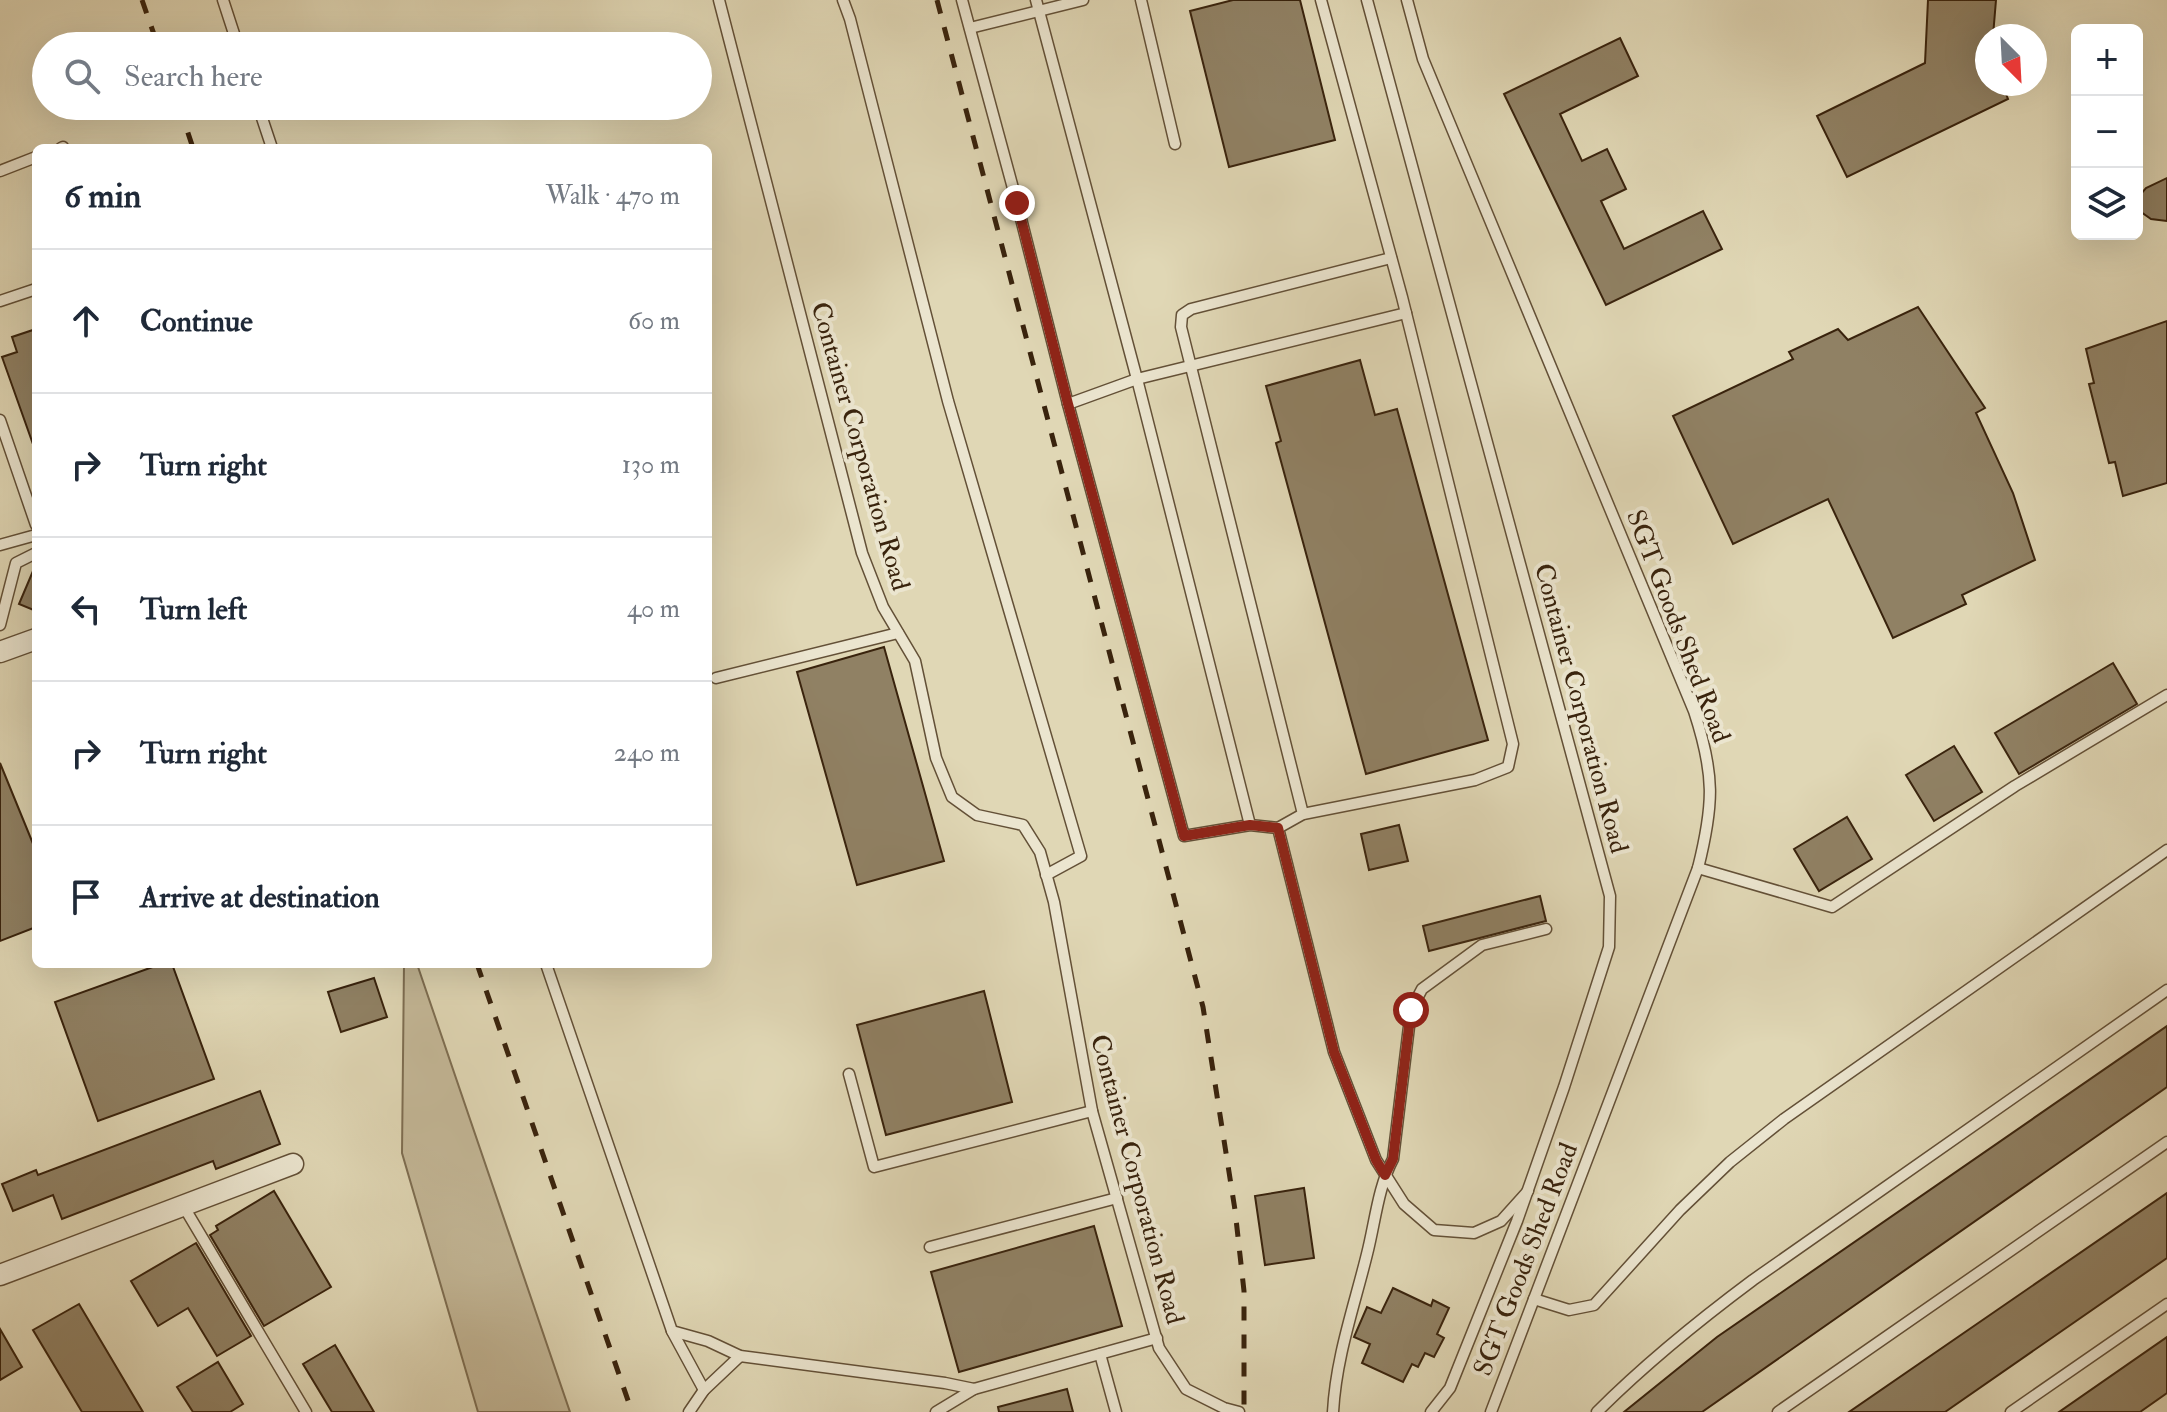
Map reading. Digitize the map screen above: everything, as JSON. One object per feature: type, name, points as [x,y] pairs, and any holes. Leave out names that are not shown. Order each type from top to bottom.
[{"type":"street","points":[[0,652],[32,640]]},
{"type":"street","points":[[0,1275],[293,1164]]},
{"type":"lane","points":[[223,0],[233,32]]},
{"type":"lane","name":"Container Corporation Road","points":[[719,0],[862,553],[883,607],[915,661],[936,758],[952,797],[977,815],[1023,825],[1040,852],[1054,902],[1092,1111],[1159,1348],[1186,1389],[1239,1412]]},
{"type":"lane","points":[[843,0],[948,401],[1081,856],[1046,875]]},
{"type":"lane","points":[[962,0],[1184,836],[1250,825],[1278,828],[1303,814],[1475,780],[1508,767],[1513,744],[1406,313],[1321,0]]},
{"type":"lane","points":[[970,28],[1038,6],[1083,0]]},
{"type":"lane","points":[[1141,0],[1175,144]]},
{"type":"lane","name":"Container Corporation Road","points":[[1367,0],[1610,896],[1609,947],[1528,1191],[1450,1388],[1431,1412]]},
{"type":"lane","name":"SGT Goods Shed Road","points":[[1407,0],[1423,59],[1694,711],[1706,754],[1712,794],[1709,824],[1698,868],[1491,1412]]},
{"type":"lane","points":[[1038,6],[1250,825]]},
{"type":"lane","points":[[263,120],[271,144]]},
{"type":"lane","points":[[0,171],[32,159]]},
{"type":"lane","points":[[1303,814],[1190,365],[1181,327],[1182,315],[1191,309],[1391,258]]},
{"type":"lane","points":[[0,301],[32,290]]},
{"type":"lane","points":[[1068,404],[1137,379],[1406,313]]},
{"type":"lane","points":[[0,420],[32,513]]},
{"type":"lane","points":[[0,545],[32,536]]},
{"type":"lane","points":[[0,625],[16,563],[32,555]]},
{"type":"lane","points":[[716,678],[898,633]]},
{"type":"lane","points":[[1698,868],[1832,907],[2015,786],[2167,695]]},
{"type":"lane","points":[[1278,828],[1334,1052],[1376,1160],[1404,1204],[1434,1230],[1474,1233],[1501,1221],[1528,1191]]},
{"type":"lane","points":[[1534,1299],[1569,1310],[1594,1305],[1680,1210],[1730,1162],[1784,1119],[2167,850]]},
{"type":"lane","points":[[1333,1412],[1343,1339],[1366,1259],[1385,1175],[1393,1159],[1411,1010],[1422,989],[1482,945],[1546,929]]},
{"type":"lane","points":[[547,968],[672,1331],[704,1390]]},
{"type":"lane","points":[[1597,1412],[1631,1378],[1691,1327],[1753,1280],[2167,990]]},
{"type":"lane","points":[[849,1074],[874,1167],[1092,1111]]},
{"type":"lane","points":[[1778,1412],[2167,1142]]},
{"type":"lane","points":[[930,1247],[1117,1198]]},
{"type":"lane","points":[[184,1207],[306,1412]]},
{"type":"lane","points":[[2011,1412],[2167,1304]]},
{"type":"lane","points":[[672,1331],[708,1341],[740,1356],[974,1389]]},
{"type":"lane","points":[[936,1412],[974,1389],[1157,1338]]},
{"type":"lane","points":[[1100,1354],[1116,1412]]},
{"type":"lane","points":[[689,1412],[704,1390],[740,1356]]},
{"type":"shaded area","points":[[404,968],[418,968],[570,1412],[478,1412],[402,1153]]},
{"type":"building","points":[[1233,0],[1300,0],[1335,140],[1229,167],[1190,11]]},
{"type":"building","points":[[1928,0],[1996,0],[1994,24],[1975,24],[1975,96],[2007,96],[2008,99],[1847,177],[1817,116],[1925,63]]},
{"type":"building","points":[[1620,38],[1638,76],[1560,114],[1582,161],[1607,149],[1626,189],[1601,201],[1624,249],[1703,211],[1722,249],[1606,305],[1504,94]]},
{"type":"building","points":[[2167,178],[2167,221],[2151,219],[2143,213],[2143,191]]},
{"type":"building","points":[[1918,307],[1985,408],[1976,413],[2013,493],[2035,560],[1962,595],[1966,604],[1893,638],[1828,499],[1733,544],[1673,416],[1793,359],[1789,352],[1838,329],[1848,340]]},
{"type":"building","points":[[2167,321],[2167,483],[2123,496],[2115,462],[2109,463],[2089,384],[2094,383],[2086,349]]},
{"type":"building","points":[[32,330],[32,441],[2,357],[17,352],[12,337]]},
{"type":"building","points":[[1360,360],[1375,415],[1397,409],[1488,740],[1366,774],[1276,443],[1281,441],[1266,386]]},
{"type":"building","points":[[32,573],[32,609],[19,604]]},
{"type":"building","points":[[884,647],[944,861],[857,885],[797,672]]},
{"type":"building","points":[[2113,663],[2137,704],[2019,774],[1995,733]]},
{"type":"building","points":[[1954,746],[1982,792],[1934,821],[1906,775]]},
{"type":"building","points":[[0,763],[32,841],[32,929],[0,941]]},
{"type":"building","points":[[1847,817],[1872,859],[1819,891],[1794,849]]},
{"type":"building","points":[[1399,825],[1408,861],[1369,870],[1361,834]]},
{"type":"building","points":[[1540,896],[1546,921],[1429,951],[1423,926]]},
{"type":"building","points":[[150,968],[173,968],[214,1079],[98,1121],[55,1002]]},
{"type":"building","points":[[374,978],[387,1017],[341,1032],[328,992]]},
{"type":"building","points":[[984,991],[1012,1102],[886,1135],[857,1025]]},
{"type":"building","points":[[2167,1026],[2167,1087],[1702,1412],[1624,1412],[1717,1337]]},
{"type":"building","points":[[260,1091],[280,1144],[216,1169],[213,1161],[62,1219],[53,1195],[13,1211],[2,1184],[36,1170],[38,1175]]},
{"type":"building","points":[[1304,1188],[1314,1258],[1265,1265],[1255,1196]]},
{"type":"building","points":[[274,1191],[331,1287],[264,1326],[210,1235],[218,1230],[216,1226]]},
{"type":"building","points":[[2167,1193],[2167,1258],[1945,1412],[1849,1412]]},
{"type":"building","points":[[1094,1226],[1122,1326],[959,1372],[931,1272]]},
{"type":"building","points":[[196,1243],[251,1336],[217,1356],[188,1308],[158,1326],[131,1281]]},
{"type":"building","points":[[1393,1288],[1431,1306],[1433,1300],[1449,1308],[1437,1334],[1444,1338],[1434,1357],[1425,1353],[1418,1367],[1412,1364],[1403,1382],[1362,1363],[1370,1344],[1354,1337],[1367,1307],[1381,1313]]},
{"type":"building","points":[[79,1304],[143,1412],[82,1412],[33,1330]]},
{"type":"building","points":[[0,1329],[22,1367],[0,1380]]},
{"type":"building","points":[[2167,1337],[2167,1393],[2140,1412],[2059,1412]]},
{"type":"building","points":[[335,1345],[374,1412],[332,1412],[303,1364]]},
{"type":"building","points":[[218,1362],[243,1404],[230,1412],[193,1412],[177,1387]]},
{"type":"building","points":[[1067,1389],[1073,1412],[999,1412],[998,1407]]},
{"type":"railway","points":[[142,0],[153,32]]},
{"type":"railway","points":[[937,0],[1203,1007],[1235,1210],[1244,1291],[1244,1412]]},
{"type":"railway","points":[[184,120],[192,144]]},
{"type":"railway","points":[[478,968],[632,1412]]},
{"type":"route","points":[[1017,203],[1184,836],[1250,825],[1278,828],[1334,1052],[1376,1160],[1385,1175],[1393,1159],[1411,1010]]}]
